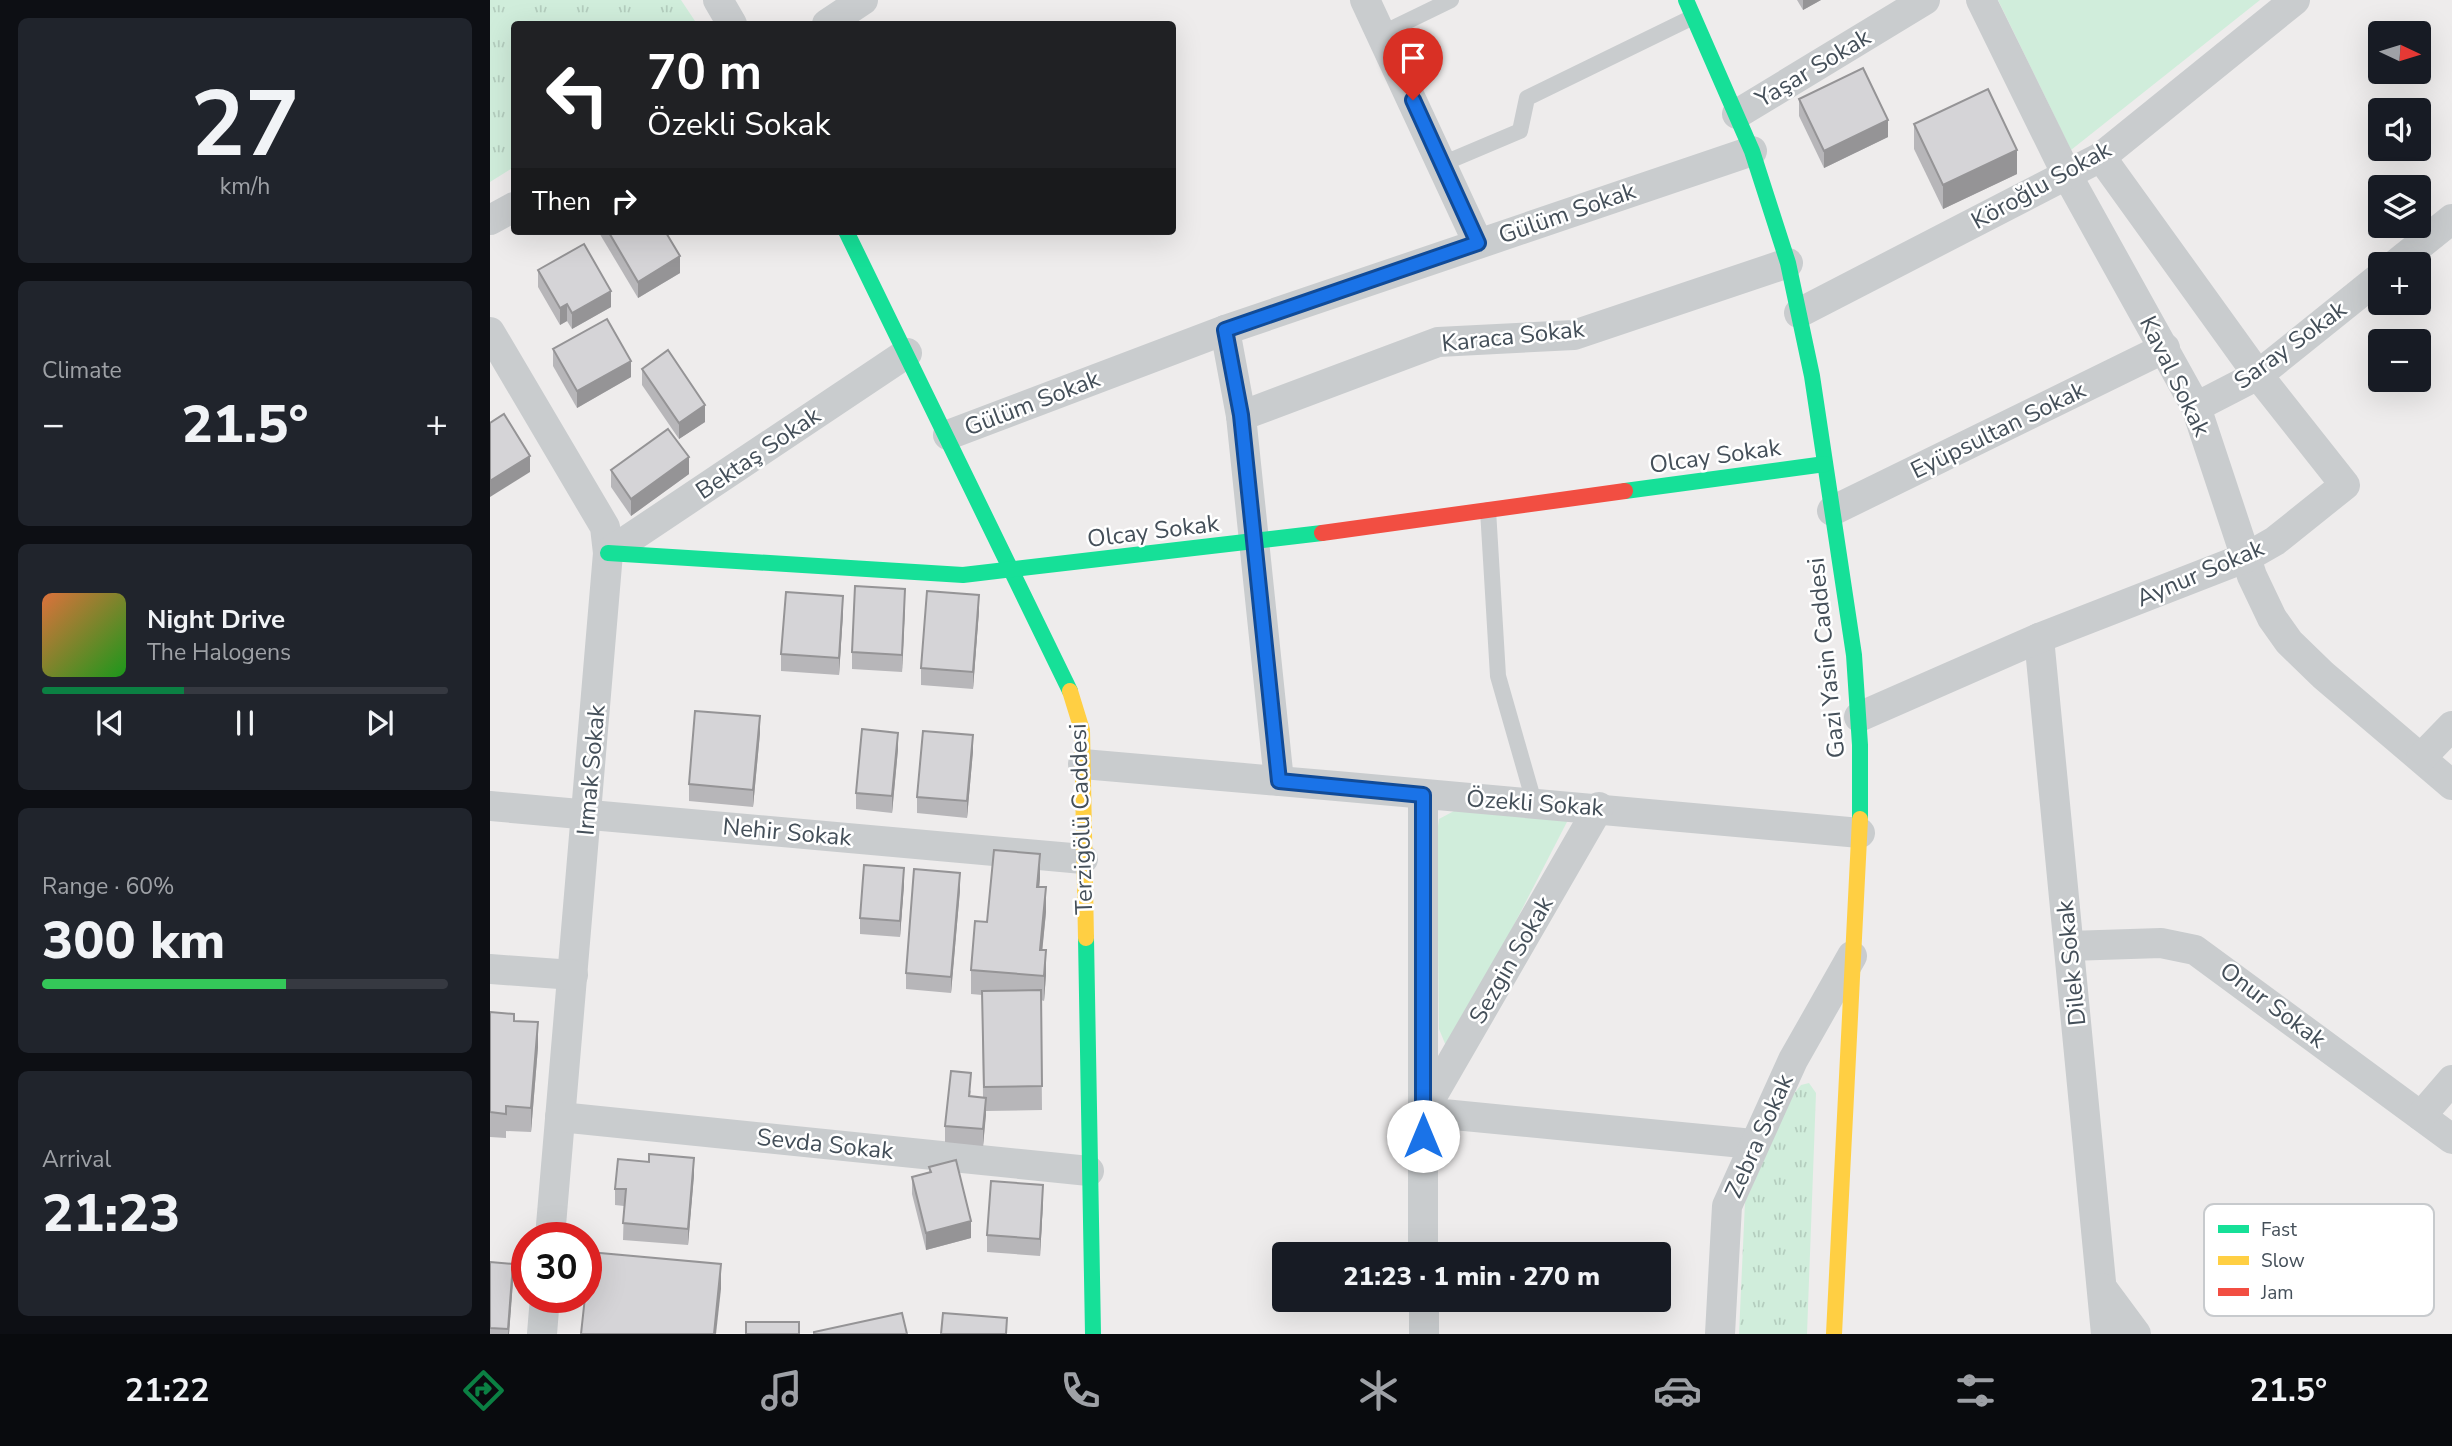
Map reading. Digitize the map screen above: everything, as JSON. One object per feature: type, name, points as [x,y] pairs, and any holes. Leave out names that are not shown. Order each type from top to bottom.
[{"type":"street","points":[[718,0],[730,21]]},
{"type":"street","points":[[832,21],[863,0]]},
{"type":"street","points":[[1365,0],[1478,243]]},
{"type":"street","name":"Gazi Yasin Caddesi","points":[[1686,0],[1752,151],[1788,263],[1825,464],[1854,655],[1859,717],[1860,833],[1834,1334]]},
{"type":"street","name":"Yaşar Sokak","points":[[1737,114],[1925,0]]},
{"type":"street","name":"Kaval Sokak","points":[[1981,0],[2066,173],[2196,407],[2261,598],[2289,642],[2452,785]]},
{"type":"street","name":"Köroğlu Sokak","points":[[1799,313],[2101,157],[2295,0]]},
{"type":"street","name":"Gülüm Sokak","points":[[948,435],[1225,330],[1752,151]]},
{"type":"street","name":"Aynur Sokak","points":[[1859,717],[2039,638],[2247,556],[2296,526],[2345,485],[2258,375],[2101,157]]},
{"type":"street","points":[[490,220],[511,209]]},
{"type":"street","points":[[2411,252],[2452,219]]},
{"type":"street","name":"Terzigölü Caddesi","points":[[848,235],[948,435],[1076,705],[1082,730],[1093,1334]]},
{"type":"street","name":"Karaca Sokak","points":[[1241,415],[1438,342],[1574,335],[1788,263]]},
{"type":"street","name":"Saray Sokak","points":[[2196,407],[2258,375],[2368,287]]},
{"type":"street","points":[[1225,330],[1241,415],[1279,781]]},
{"type":"street","name":"Irmak Sokak","points":[[490,332],[605,527],[608,553],[551,1222]]},
{"type":"street","name":"Eyüpsultan Sokak","points":[[1832,511],[2165,348]]},
{"type":"street","name":"Bektaş Sokak","points":[[608,553],[908,354]]},
{"type":"street","name":"Olcay Sokak","points":[[608,553],[963,575],[1253,542],[1825,464]]},
{"type":"street","name":"Dilek Sokak","points":[[2039,638],[2106,1334]]},
{"type":"street","points":[[2421,758],[2452,726]]},
{"type":"street","name":"Özekli Sokak","points":[[1083,764],[1423,795],[1599,807],[1860,833]]},
{"type":"street","name":"Sezgin Sokak","points":[[1423,795],[1423,1242]]},
{"type":"street","name":"Nehir Sokak","points":[[490,806],[1083,859]]},
{"type":"street","name":"Sezgin Sokak","points":[[1423,1112],[1599,807]]},
{"type":"street","name":"Onur Sokak","points":[[2069,946],[2161,943],[2195,950],[2452,1139]]},
{"type":"street","name":"Zebra Sokak","points":[[1720,1334],[1727,1206],[1793,1060],[1852,955]]},
{"type":"street","points":[[490,969],[573,975]]},
{"type":"street","points":[[2421,1116],[2452,1080]]},
{"type":"street","points":[[1423,1112],[1753,1144]]},
{"type":"street","name":"Sevda Sokak","points":[[560,1117],[1089,1171]]},
{"type":"street","points":[[2102,1287],[2136,1334]]},
{"type":"street","points":[[1424,1312],[1424,1334]]},
{"type":"street","points":[[542,1334],[544,1313]]},
{"type":"lane","points":[[1381,34],[1451,0]]},
{"type":"lane","points":[[1442,164],[1520,131],[1527,98],[1693,16]]},
{"type":"lane","points":[[1488,510],[1498,676],[1534,802]]},
{"type":"green space","points":[[490,0],[681,0],[695,21],[511,21],[511,169],[490,182]]},
{"type":"green space","points":[[1998,0],[2260,0],[2071,150]]},
{"type":"green space","points":[[1454,811],[1569,818],[1452,1045],[1446,1046],[1439,1029],[1437,834],[1439,819]]},
{"type":"green space","points":[[1809,1083],[1816,1093],[1807,1334],[1739,1334],[1745,1202],[1792,1096],[1801,1085]]},
{"type":"building","points":[[1863,68],[1888,120],[1824,151],[1799,99]]},
{"type":"building","points":[[1988,89],[2017,150],[1943,185],[1914,124]]},
{"type":"building","points":[[610,235],[667,235],[680,256],[638,282]]},
{"type":"building","points":[[584,244],[611,291],[572,313],[567,304],[560,308],[538,270]]},
{"type":"building","points":[[607,319],[631,361],[577,391],[553,349]]},
{"type":"building","points":[[668,350],[705,405],[679,423],[642,369]]},
{"type":"building","points":[[504,414],[530,456],[490,481],[490,423]]},
{"type":"building","points":[[668,429],[689,457],[631,499],[611,470]]},
{"type":"building","points":[[855,586],[905,589],[902,655],[852,652]]},
{"type":"building","points":[[927,591],[979,595],[973,672],[921,668]]},
{"type":"building","points":[[786,592],[843,596],[839,658],[781,654]]},
{"type":"building","points":[[695,711],[760,716],[753,790],[689,784]]},
{"type":"building","points":[[862,729],[898,733],[892,796],[856,793]]},
{"type":"building","points":[[923,731],[973,735],[967,801],[917,797]]},
{"type":"building","points":[[994,850],[1040,854],[1037,887],[1046,887],[1040,950],[1046,950],[1044,976],[971,970],[975,921],[987,922]]},
{"type":"building","points":[[864,865],[904,868],[900,921],[860,918]]},
{"type":"building","points":[[914,869],[960,873],[951,977],[906,973]]},
{"type":"building","points":[[1041,990],[1042,1086],[984,1087],[982,991]]},
{"type":"building","points":[[490,1012],[514,1014],[514,1021],[538,1022],[531,1108],[506,1106],[506,1114],[490,1112]]},
{"type":"building","points":[[951,1071],[971,1073],[969,1096],[986,1098],[983,1129],[945,1126]]},
{"type":"building","points":[[649,1154],[694,1158],[688,1229],[623,1223],[626,1189],[615,1189],[618,1159],[649,1162]]},
{"type":"building","points":[[956,1160],[971,1221],[926,1233],[912,1177],[931,1172],[929,1167]]},
{"type":"building","points":[[991,1181],[1043,1185],[1040,1239],[987,1235]]},
{"type":"building","points":[[602,1253],[721,1264],[714,1334],[581,1334],[583,1313],[602,1313]]},
{"type":"building","points":[[490,1262],[511,1264],[508,1329],[490,1328]]},
{"type":"building","points":[[902,1313],[907,1334],[814,1334],[814,1332]]},
{"type":"building","points":[[943,1313],[1007,1318],[1006,1334],[941,1334]]},
{"type":"building","points":[[746,1322],[799,1322],[799,1334],[746,1334]]},
{"type":"traffic: fast","points":[[1686,0],[1752,151],[1788,263],[1812,376],[1854,655],[1860,745],[1860,819]]},
{"type":"traffic: fast","points":[[848,235],[1070,691]]},
{"type":"traffic: fast","points":[[1625,491],[1825,464]]},
{"type":"traffic: fast","points":[[608,553],[963,575],[1322,533]]},
{"type":"traffic: fast","points":[[1086,938],[1093,1334]]},
{"type":"traffic: slow","points":[[1070,691],[1082,730],[1086,938]]},
{"type":"traffic: slow","points":[[1834,1334],[1860,819]]},
{"type":"traffic: jam","points":[[1322,533],[1625,491]]},
{"type":"route","points":[[1413,100],[1478,243],[1225,330],[1241,415],[1279,781],[1423,795],[1423,1136]]}]
